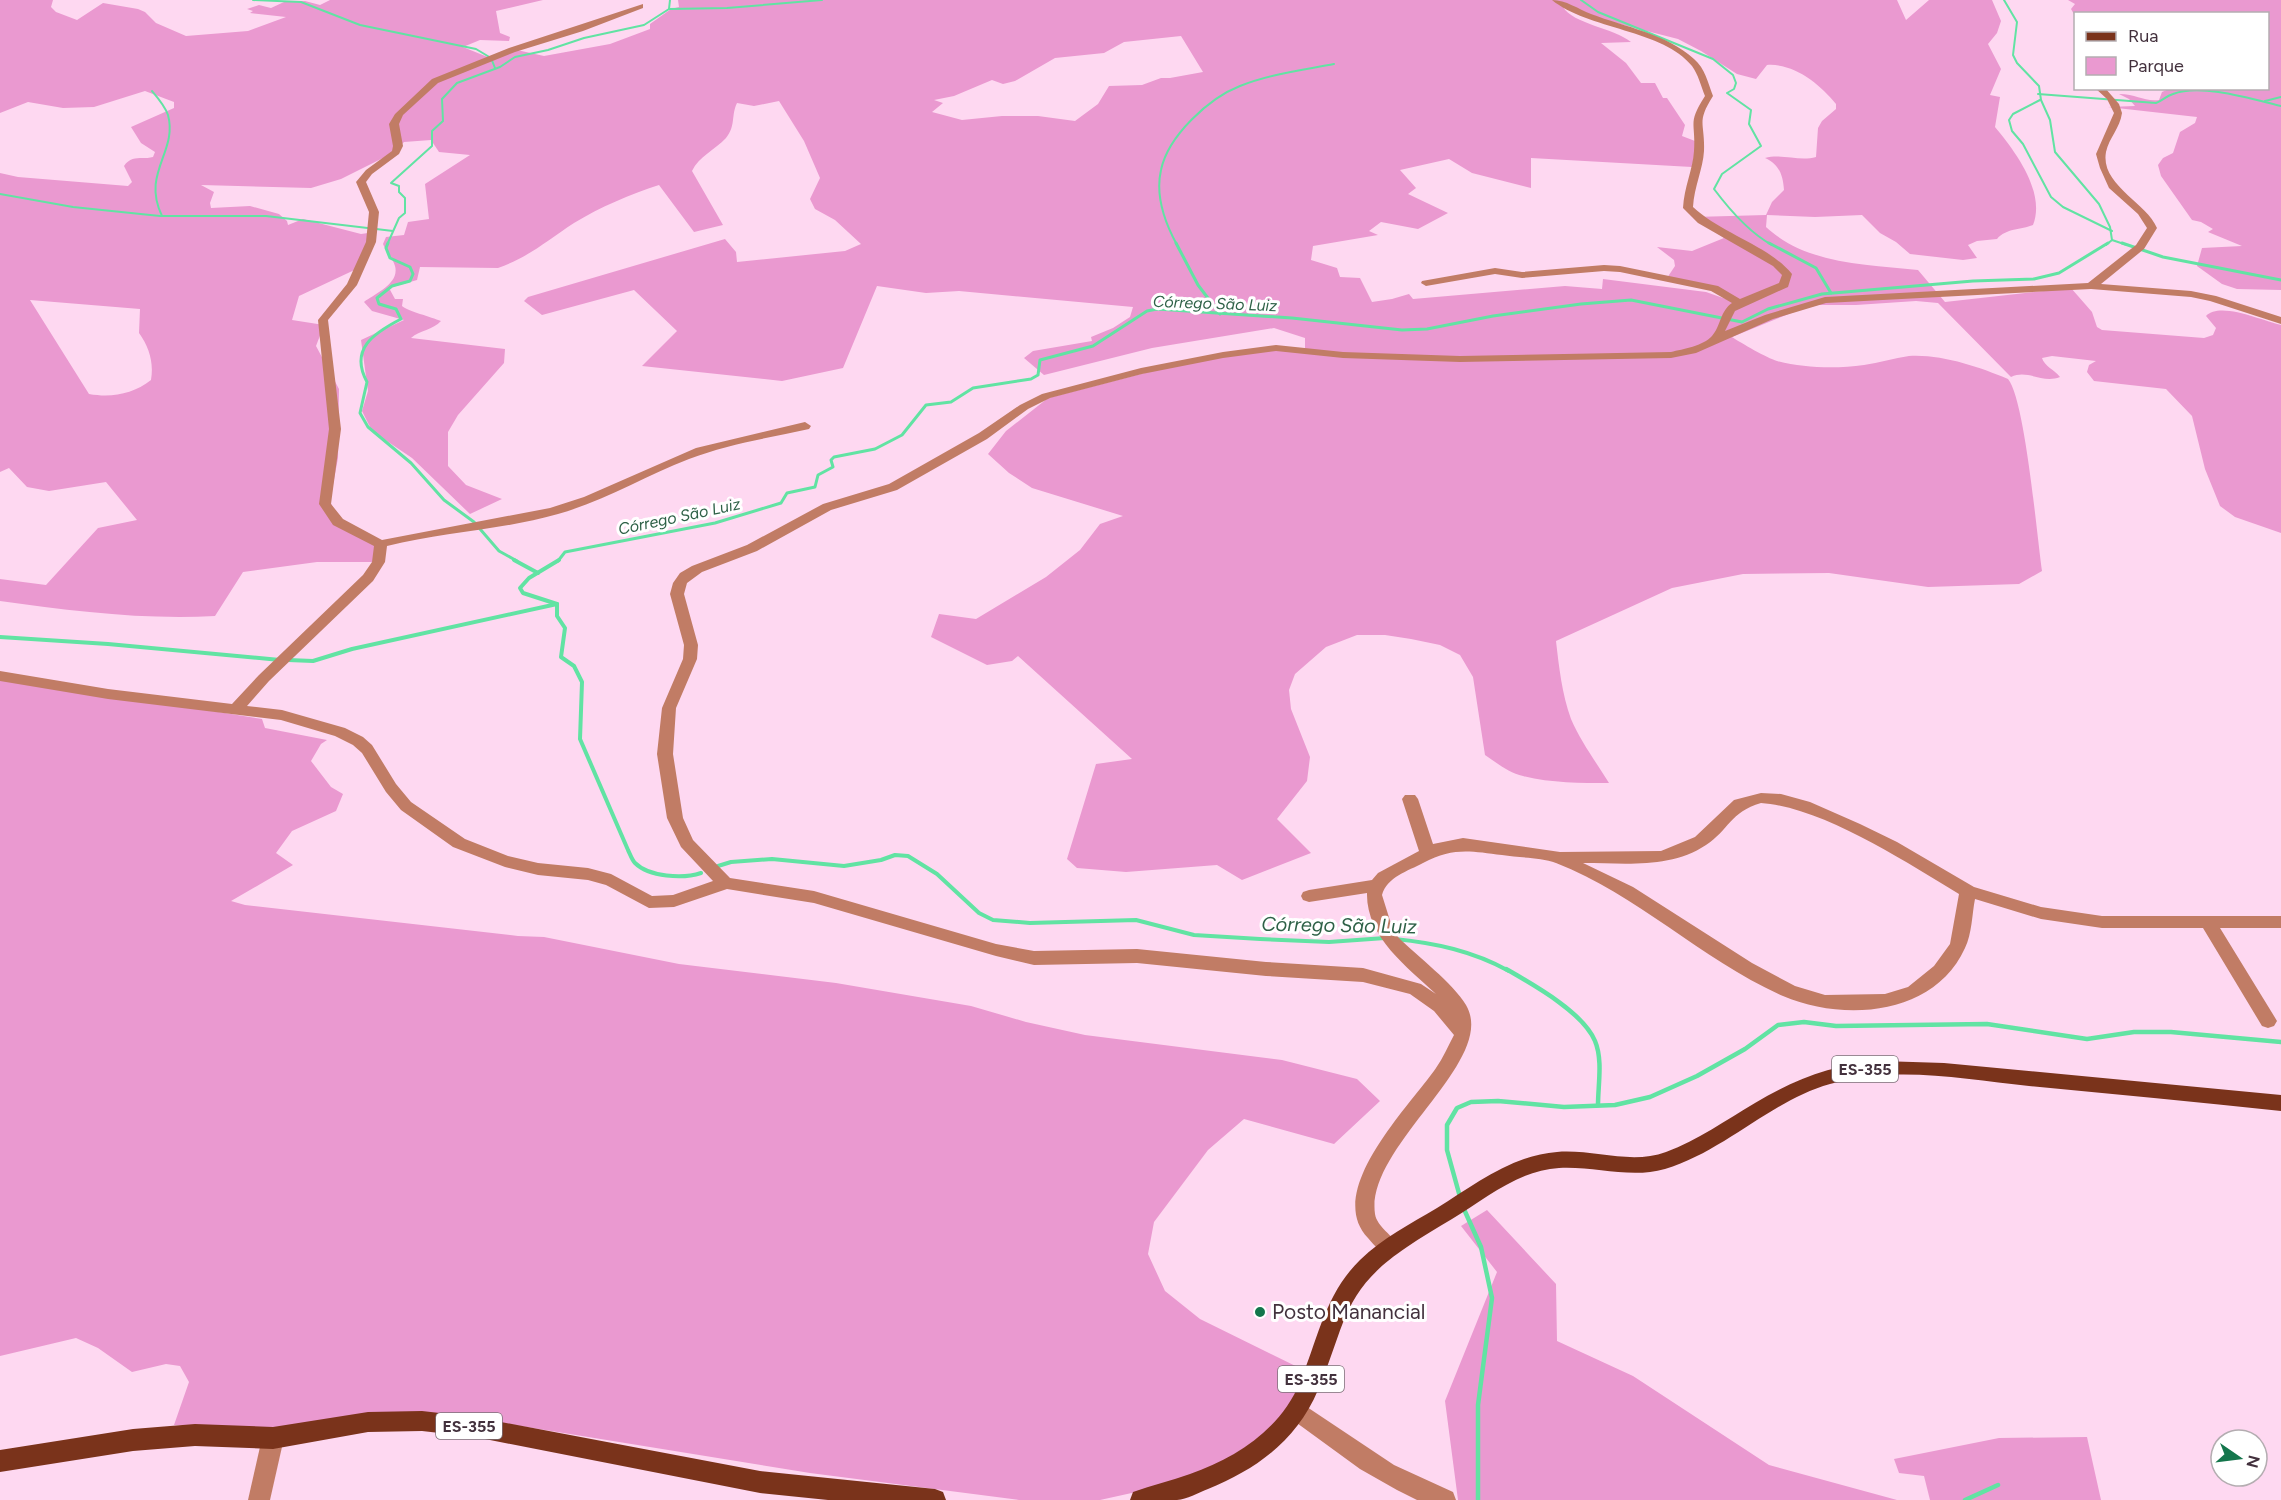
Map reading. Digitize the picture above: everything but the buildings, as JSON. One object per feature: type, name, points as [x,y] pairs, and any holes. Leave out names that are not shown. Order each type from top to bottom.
[{"type":"main road","name":"ES-355","points":[[1141,1500],[1238,1466],[1274,1439],[1298,1412],[1309,1387],[1333,1315],[1357,1276],[1389,1247],[1476,1193],[1533,1164],[1557,1160],[1628,1165],[1665,1160],[1808,1084],[1860,1070],[1889,1067],[1944,1070],[2281,1103]]},
{"type":"main road","name":"ES-355","points":[[0,1461],[132,1440],[195,1435],[273,1438],[368,1422],[422,1421],[475,1427],[760,1482],[802,1493],[935,1500]]},
{"type":"street","points":[[1556,0],[1590,18],[1673,49],[1693,63],[1699,72],[1709,96],[1698,112],[1700,152],[1689,189],[1688,208],[1691,214],[1777,264],[1786,274],[1784,285],[1738,303],[1727,314],[1722,330],[1716,339]]},
{"type":"street","points":[[640,6],[580,29],[512,50],[435,81],[399,114],[394,124],[398,146],[396,152],[363,177],[362,188],[374,212],[373,232],[356,279],[323,320],[335,429],[325,504],[338,522],[380,544],[425,533],[510,522],[553,512],[698,452],[805,426]]},
{"type":"street","points":[[2091,286],[2140,247],[2152,228],[2146,216],[2120,194],[2109,179],[2101,154],[2117,122],[2117,108],[2112,98],[2102,90]]},
{"type":"street","points":[[1426,283],[1496,271],[1522,275],[1604,268],[1620,269],[1713,288],[1738,303]]},
{"type":"street","points":[[726,883],[687,843],[675,818],[665,754],[669,708],[690,659],[691,645],[677,594],[680,583],[685,576],[697,569],[752,548],[827,507],[893,487],[983,436],[1024,407],[1046,396],[1141,371],[1223,355],[1276,348],[1400,358],[1506,360],[1671,355],[1692,351],[1769,317],[1825,300],[2091,286],[2191,294],[2212,298],[2281,321]]},
{"type":"street","points":[[236,709],[264,678],[378,567],[381,558],[380,544]]},
{"type":"street","points":[[0,676],[108,694],[282,715],[307,721],[358,741],[367,749],[391,788],[406,806],[459,843],[484,854],[538,869],[588,874],[611,880],[649,902],[674,901],[726,883],[814,897],[996,950],[1034,958],[1137,956],[1266,969],[1363,975],[1415,989],[1440,1006],[1462,1034]]},
{"type":"street","points":[[1389,1247],[1369,1226],[1365,1213],[1369,1183],[1379,1158],[1444,1071],[1462,1034],[1464,1020],[1459,1008],[1392,942],[1378,911],[1374,895],[1377,885],[1384,877],[1445,846],[1462,844],[1557,857],[1662,857],[1701,841],[1739,804],[1761,798],[1781,799],[1805,806],[1854,828],[1891,846],[1968,891],[2007,905],[2102,922],[2281,922]]},
{"type":"street","points":[[1410,799],[1428,854]]},
{"type":"street","points":[[1557,857],[1627,891],[1746,968],[1789,991],[1825,1002],[1885,1000],[1914,992],[1940,971],[1958,946],[1968,891]]},
{"type":"street","points":[[1309,896],[1377,885]]},
{"type":"street","points":[[2207,921],[2268,1021]]},
{"type":"street","points":[[1298,1412],[1415,1495],[1445,1500]]},
{"type":"street","points":[[259,1500],[273,1438]]},
{"type":"green space","points":[[0,0],[53,0],[51,7],[56,12],[77,20],[103,3],[138,9],[145,12],[156,23],[186,36],[248,31],[286,17],[250,13],[253,11],[247,9],[259,5],[271,8],[284,2],[305,1],[320,5],[330,0],[543,0],[496,11],[500,33],[510,37],[509,41],[480,40],[463,47],[490,58],[517,50],[544,56],[610,44],[650,29],[650,24],[671,9],[679,7],[678,0],[1897,0],[1906,20],[1929,0],[1992,0],[2001,21],[1997,33],[1988,44],[2001,69],[1990,95],[2000,97],[1995,127],[2019,160],[2032,186],[2036,212],[2033,225],[2009,231],[1997,239],[1977,241],[1968,245],[1977,258],[1963,260],[1910,254],[1896,242],[1880,233],[1862,215],[1815,217],[1767,215],[1766,227],[1782,240],[1818,256],[1858,264],[1918,270],[1945,302],[2071,288],[2092,312],[2097,327],[2102,330],[2204,338],[2213,335],[2216,328],[2206,316],[2221,311],[2242,313],[2281,325],[2281,533],[2235,517],[2220,506],[2205,469],[2192,416],[2166,389],[2094,381],[2087,372],[2089,365],[2096,361],[2052,356],[2042,358],[2060,377],[2047,379],[2017,375],[2011,377],[1938,303],[1916,301],[1818,305],[1796,311],[1732,337],[1777,361],[1798,365],[1853,366],[1909,356],[1922,356],[1960,362],[2008,379],[2020,413],[2025,440],[2042,571],[2019,584],[1928,587],[1829,573],[1743,574],[1672,588],[1556,641],[1563,690],[1571,719],[1609,783],[1544,780],[1518,775],[1503,767],[1485,755],[1473,677],[1460,655],[1440,645],[1411,639],[1385,635],[1357,635],[1326,647],[1295,674],[1289,690],[1291,709],[1310,757],[1307,781],[1277,819],[1311,853],[1242,880],[1217,865],[1126,872],[1077,868],[1067,859],[1096,764],[1132,759],[1018,656],[1012,661],[987,665],[931,637],[939,614],[976,619],[1046,577],[1080,550],[1100,524],[1123,516],[1032,488],[1009,473],[988,454],[1006,431],[1048,398],[1222,353],[1305,349],[1305,338],[1274,328],[1152,348],[1044,375],[1024,358],[1033,351],[1092,341],[1091,337],[1113,328],[1130,317],[1133,307],[959,291],[926,293],[877,286],[843,368],[782,381],[642,366],[677,331],[634,290],[542,315],[524,301],[528,297],[725,239],[736,252],[737,262],[845,251],[861,244],[835,220],[815,209],[810,199],[820,178],[804,141],[779,101],[754,106],[737,103],[729,134],[699,161],[692,171],[723,225],[694,232],[659,185],[594,212],[509,264],[498,268],[420,267],[417,280],[389,288],[395,299],[403,299],[402,306],[405,308],[441,321],[411,338],[505,349],[504,363],[458,415],[448,432],[448,466],[466,485],[502,499],[470,514],[412,458],[372,431],[362,411],[368,391],[361,340],[404,320],[372,311],[364,302],[385,288],[396,272],[393,261],[383,244],[386,237],[404,235],[408,222],[429,219],[425,184],[470,155],[439,152],[431,140],[404,142],[393,153],[341,179],[311,188],[201,185],[214,192],[210,203],[211,208],[250,206],[279,214],[288,225],[303,219],[361,234],[375,232],[363,266],[299,296],[292,320],[324,325],[316,346],[339,389],[338,458],[330,501],[336,515],[377,545],[382,562],[317,562],[243,572],[215,616],[134,616],[0,601],[0,579],[46,585],[98,528],[137,520],[106,482],[49,491],[27,487],[9,468],[0,472],[0,173],[18,177],[128,186],[132,182],[124,166],[127,162],[153,157],[155,152],[141,143],[131,127],[174,108],[174,102],[145,91],[94,107],[63,108],[28,102],[0,113]],"holes":[[[1563,7],[1580,14],[1678,39],[1737,74],[1756,79],[1767,65],[1787,67],[1814,82],[1836,104],[1836,109],[1822,121],[1818,128],[1816,157],[1765,158],[1774,163],[1779,171],[1784,190],[1772,202],[1766,215],[1694,217],[1724,238],[1692,251],[1657,247],[1674,260],[1675,266],[1667,278],[1728,295],[1726,299],[1706,292],[1603,279],[1602,289],[1565,286],[1413,299],[1409,294],[1372,302],[1360,278],[1340,277],[1337,268],[1311,260],[1313,246],[1378,235],[1369,231],[1381,222],[1418,229],[1448,213],[1408,194],[1416,188],[1400,170],[1449,159],[1472,173],[1531,188],[1531,158],[1692,167],[1695,141],[1682,136],[1685,125],[1667,98],[1663,98],[1655,83],[1641,83],[1626,63],[1601,43],[1631,42],[1568,13]],[[1181,36],[1203,72],[1161,78],[1142,85],[1109,86],[1098,104],[1075,121],[1038,116],[1002,116],[962,120],[932,112],[943,103],[934,100],[954,96],[992,80],[1003,84],[1015,81],[1055,58],[1104,53],[1124,42]],[[30,300],[140,309],[139,333],[150,355],[151,380],[137,389],[122,394],[89,394]]]},
{"type":"green space","points":[[2068,0],[2281,0],[2281,290],[2237,289],[2222,284],[2197,266],[2202,248],[2242,246],[2208,232],[2213,229],[2192,220],[2161,176],[2158,165],[2163,158],[2173,153],[2180,132],[2195,123],[2197,117],[2108,107],[2135,106],[2129,99],[2119,94],[2159,100],[2162,92],[2167,90],[2269,90],[2269,12],[2074,12],[2074,14],[2071,9],[2075,4]]},
{"type":"green space","points":[[0,677],[262,719],[265,728],[327,740],[321,744],[311,761],[331,787],[343,794],[336,811],[292,831],[276,853],[293,865],[231,901],[245,905],[544,937],[679,964],[836,983],[971,1006],[1026,1022],[1085,1035],[1282,1060],[1357,1079],[1380,1101],[1334,1144],[1244,1119],[1208,1150],[1154,1222],[1148,1254],[1165,1291],[1200,1319],[1318,1377],[1293,1417],[1195,1479],[1100,1500],[1019,1500],[810,1473],[453,1415],[321,1431],[174,1425],[189,1382],[180,1366],[166,1364],[132,1372],[98,1348],[76,1338],[0,1356]]},
{"type":"green space","points":[[1487,1210],[1556,1284],[1557,1341],[1633,1376],[1769,1465],[1897,1500],[1458,1500],[1445,1401],[1497,1272],[1461,1226]]},
{"type":"green space","points":[[2087,1437],[2101,1500],[1930,1500],[1924,1476],[1899,1473],[1894,1459],[1999,1438]]},
{"type":"waterway","points":[[253,0],[301,2],[360,25],[476,49],[491,58],[495,68]]},
{"type":"waterway","points":[[669,9],[670,0]]},
{"type":"waterway","points":[[669,9],[727,8],[822,0]]},
{"type":"waterway","name":"Córrego São Luiz","points":[[1581,0],[1598,12],[1713,59],[1733,75],[1736,83],[1734,89],[1727,93],[1751,110],[1749,124],[1761,146],[1722,174],[1714,189],[1740,220],[1769,243]]},
{"type":"waterway","points":[[2004,0],[2017,22],[2013,55],[2017,63],[2039,86],[2040,94]]},
{"type":"waterway","points":[[387,245],[399,218],[405,213],[405,198],[399,192],[399,186],[391,183],[432,146],[432,131],[443,121],[442,99],[457,83],[500,67],[515,57],[548,50],[584,38],[644,25],[669,9]]},
{"type":"waterway","points":[[1177,244],[1162,209],[1159,180],[1165,157],[1181,132],[1203,109],[1240,86],[1275,75],[1334,64]]},
{"type":"waterway","points":[[2040,94],[2156,103],[2173,94],[2198,90],[2227,93],[2281,106]]},
{"type":"waterway","points":[[152,91],[167,112],[170,128],[155,187],[162,216]]},
{"type":"waterway","points":[[2040,94],[2050,120],[2055,152],[2099,204],[2111,230]]},
{"type":"waterway","points":[[2265,101],[2281,97]]},
{"type":"waterway","points":[[2040,100],[2013,114],[2009,120],[2012,131],[2023,144],[2051,197],[2063,207],[2111,230]]},
{"type":"waterway","points":[[0,194],[73,207],[162,216]]},
{"type":"waterway","points":[[162,216],[266,216],[393,231]]},
{"type":"waterway","points":[[2111,230],[2112,240]]},
{"type":"waterway","points":[[2106,245],[2112,240]]},
{"type":"waterway","points":[[2112,240],[2127,245]]},
{"type":"waterway","points":[[388,243],[386,248],[390,258],[410,267],[413,274],[410,281],[392,286],[377,298],[379,304],[396,309],[401,319],[374,336],[363,351],[362,370],[367,382],[360,413],[368,427],[411,463],[444,500],[474,522],[499,551],[517,561]]},
{"type":"waterway","name":"Córrego São Luiz","points":[[1769,243],[1816,268],[1831,293]]},
{"type":"waterway","name":"Córrego São Luiz","points":[[1219,313],[1292,318],[1402,330],[1427,329],[1493,316],[1581,304],[1631,300],[1742,322],[1768,309],[1822,294],[1973,281],[2034,279],[2059,273],[2108,243]]},
{"type":"waterway","points":[[2122,243],[2163,257],[2281,280]]},
{"type":"waterway","points":[[1177,244],[1198,285],[1219,313]]},
{"type":"waterway","name":"Córrego São Luiz","points":[[559,560],[565,552],[715,523],[781,503],[787,493],[815,487],[818,475],[833,467],[831,460],[834,457],[875,449],[902,435],[926,405],[951,402],[973,388],[1031,379],[1038,375],[1040,360],[1093,346],[1147,311],[1157,309],[1219,313]]},
{"type":"waterway","points":[[514,560],[538,573]]},
{"type":"waterway","name":"Córrego São Luiz","points":[[538,573],[559,560]]},
{"type":"waterway","name":"Córrego São Luiz","points":[[538,573],[520,588],[523,593],[557,604]]},
{"type":"waterway","points":[[288,660],[313,661],[352,649],[557,604]]},
{"type":"waterway","name":"Córrego São Luiz","points":[[557,604],[557,616],[565,628],[561,657],[574,666],[582,682],[580,739],[632,859],[641,868],[666,876],[701,873]]},
{"type":"waterway","points":[[0,637],[108,644],[280,660]]},
{"type":"waterway","name":"Córrego São Luiz","points":[[718,866],[731,862],[772,859],[844,866],[881,860],[895,855],[908,856],[937,874],[979,913],[993,920],[1030,923],[1136,920],[1194,935],[1260,939],[1329,942],[1385,938]]},
{"type":"waterway","name":"Córrego São Luiz","points":[[1395,939],[1454,949],[1482,958],[1509,971]]},
{"type":"waterway","name":"Córrego São Luiz","points":[[1506,969],[1556,1000],[1589,1030],[1599,1056],[1598,1105]]},
{"type":"waterway","points":[[1460,1197],[1447,1150],[1447,1125],[1457,1108],[1471,1102],[1498,1101],[1564,1107],[1615,1105],[1650,1097],[1697,1076],[1745,1049],[1778,1025],[1804,1022],[1836,1026],[1987,1024],[2087,1039],[2134,1032],[2171,1032],[2281,1042]]},
{"type":"waterway","name":"Córrego São Luiz","points":[[1463,1207],[1481,1247],[1492,1298],[1478,1405],[1478,1500]]},
{"type":"waterway","points":[[1965,1500],[1998,1485]]},
{"type":"place","name":"Posto Manancial","points":[[1260,1312]]}]
